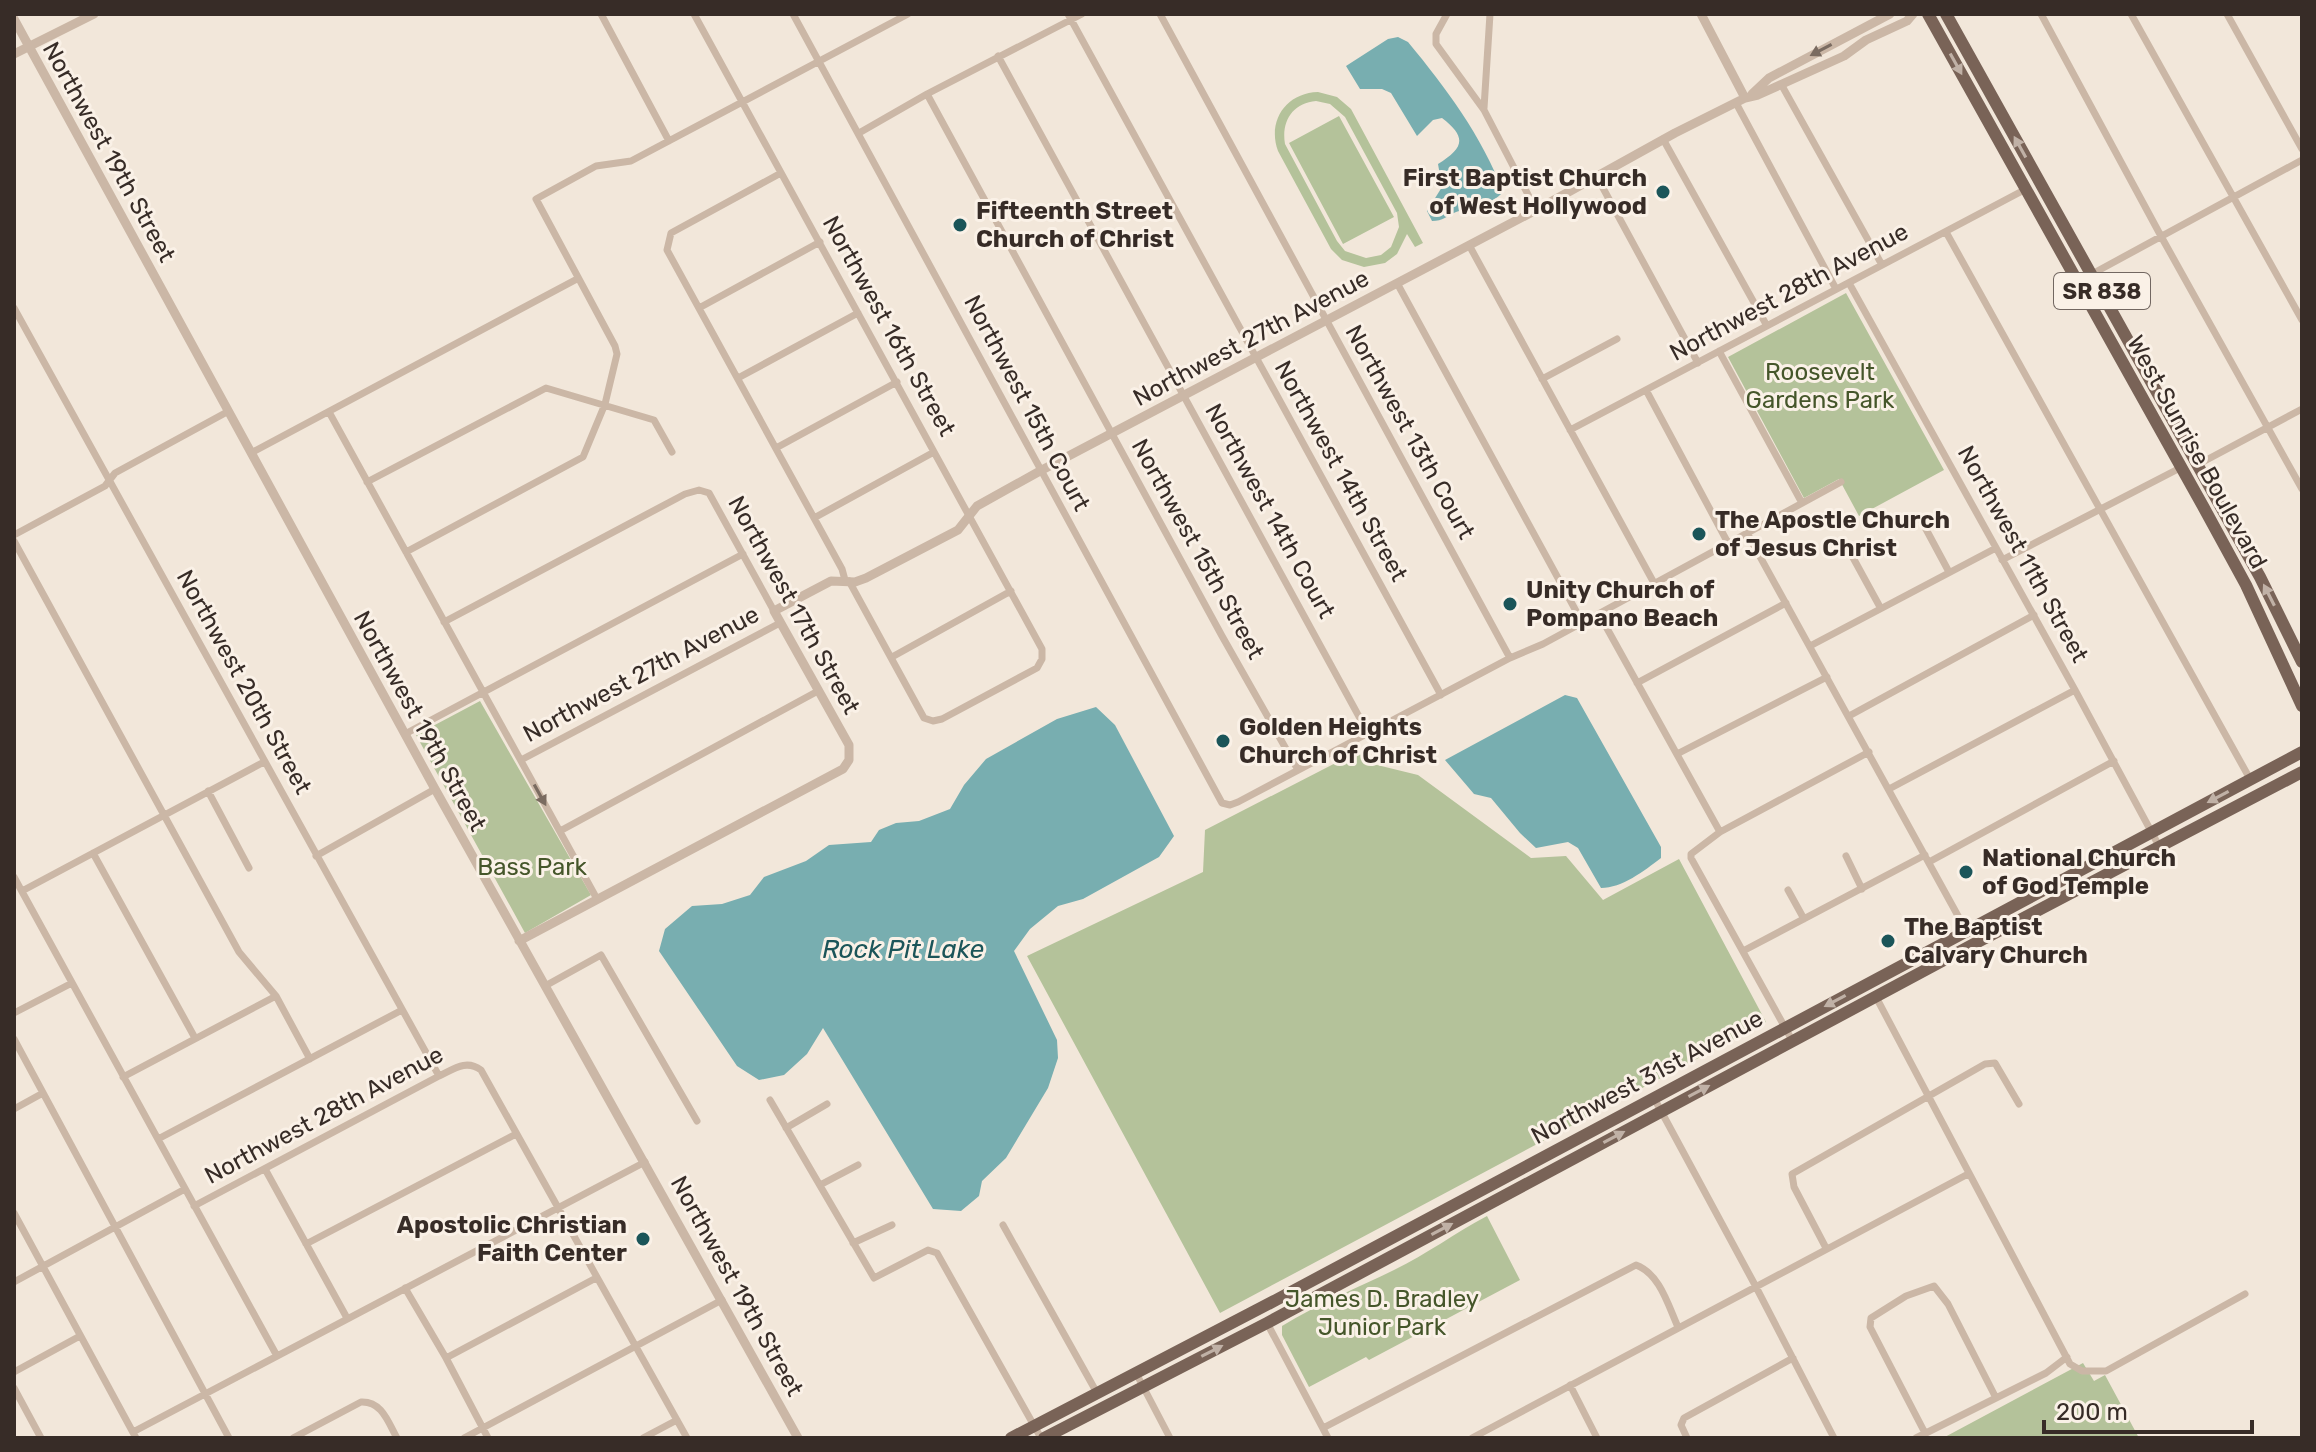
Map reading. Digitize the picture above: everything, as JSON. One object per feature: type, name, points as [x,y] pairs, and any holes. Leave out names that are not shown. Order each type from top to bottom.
[{"type":"main road","name":"West Sunrise Boulevard","points":[[1928,14],[2246,585],[2302,706]]},
{"type":"main road","name":"West Sunrise Boulevard","points":[[1946,14],[2296,639],[2302,661]]},
{"type":"main road","points":[[2026,189],[2042,199],[2067,244],[2081,254]]},
{"type":"main road","points":[[2174,453],[2186,462],[2197,465]]},
{"type":"main road","points":[[2182,467],[2193,470],[2208,484]]},
{"type":"main road","name":"Northwest 31st Avenue","points":[[1011,1438],[1276,1300],[2302,752]]},
{"type":"main road","name":"Northwest 31st Avenue","points":[[1043,1438],[1267,1323],[2302,772]]},
{"type":"main road","points":[[1876,997],[1892,971]]},
{"type":"main road","points":[[1267,1323],[1269,1308],[1276,1300]]},
{"type":"street","points":[[14,54],[94,14]]},
{"type":"street","points":[[601,14],[669,141]]},
{"type":"street","name":"Northwest 16th Street","points":[[694,14],[1042,649],[1042,659],[1037,668],[933,721],[924,718],[892,657]]},
{"type":"street","name":"Northwest 15th Court","points":[[793,14],[1222,803],[1230,805],[1298,770]]},
{"type":"street","points":[[887,14],[892,23]]},
{"type":"street","points":[[406,552],[583,457],[605,404],[617,354],[615,346],[536,199],[596,166],[631,161],[908,14]]},
{"type":"street","points":[[859,133],[1069,17],[1082,14]]},
{"type":"street","name":"Northwest 13th Court","points":[[1160,14],[1510,658]]},
{"type":"street","points":[[1447,14],[1436,34],[1436,44],[1484,110],[1536,210]]},
{"type":"street","points":[[1484,110],[1490,14]]},
{"type":"street","points":[[1701,14],[1836,289]]},
{"type":"street","name":"Northwest 27th Avenue","points":[[1744,99],[1769,78],[1890,14]]},
{"type":"street","name":"Northwest 27th Avenue","points":[[774,611],[831,581],[866,578],[958,530],[977,506],[1040,471],[1536,210],[1663,139],[1744,99],[1844,56],[1866,40],[1907,21],[1913,14]]},
{"type":"street","points":[[2041,14],[2302,489]]},
{"type":"street","points":[[2131,14],[2302,320]]},
{"type":"street","points":[[2227,14],[2302,149]]},
{"type":"street","name":"Northwest 14th Street","points":[[1069,17],[1441,695]]},
{"type":"street","name":"Northwest 19th Street","points":[[14,19],[435,789],[798,1438]]},
{"type":"street","name":"Northwest 14th Court","points":[[998,56],[1368,733]]},
{"type":"street","points":[[1781,84],[1882,265]]},
{"type":"street","name":"Northwest 15th Street","points":[[927,94],[1298,770]]},
{"type":"street","points":[[1663,139],[1767,326]]},
{"type":"street","points":[[2092,274],[2302,160]]},
{"type":"street","points":[[781,173],[671,233],[667,250],[847,581],[892,657],[1011,591]]},
{"type":"street","points":[[1597,177],[1698,363]]},
{"type":"street","name":"Northwest 28th Avenue","points":[[1570,430],[2026,189]]},
{"type":"street","points":[[1946,232],[2250,779]]},
{"type":"street","points":[[699,308],[820,242]]},
{"type":"street","points":[[1469,245],[1654,583]]},
{"type":"street","points":[[251,453],[577,279]]},
{"type":"street","points":[[1397,283],[1582,622]]},
{"type":"street","name":"Northwest 11th Street","points":[[1849,283],[2159,846]]},
{"type":"street","name":"Northwest 20th Street","points":[[14,308],[439,1076]]},
{"type":"street","points":[[738,378],[858,313]]},
{"type":"street","points":[[1542,379],[1617,339]]},
{"type":"street","points":[[1719,351],[1802,503]]},
{"type":"street","points":[[776,448],[897,382]]},
{"type":"street","points":[[367,482],[546,388],[654,420],[672,452]]},
{"type":"street","points":[[1646,390],[1728,543]]},
{"type":"street","points":[[2197,465],[2302,409]]},
{"type":"street","points":[[227,412],[115,473],[105,486],[14,538],[239,952],[276,996],[310,1059]]},
{"type":"street","points":[[329,412],[597,899],[519,941]]},
{"type":"street","points":[[814,518],[934,452]]},
{"type":"street","points":[[2002,560],[2182,467]]},
{"type":"street","points":[[1298,770],[1599,614],[1841,482]]},
{"type":"street","name":"Northwest 17th Street","points":[[444,622],[685,494],[699,490],[709,493],[849,745],[849,760],[843,769],[597,899]]},
{"type":"street","points":[[1920,518],[1949,572]]},
{"type":"street","points":[[1747,533],[1972,945]]},
{"type":"street","points":[[1810,646],[1996,548]]},
{"type":"street","points":[[405,734],[743,554]]},
{"type":"street","points":[[1851,554],[1880,607]]},
{"type":"street","points":[[1637,683],[1786,603]]},
{"type":"street","points":[[1599,614],[1720,832]]},
{"type":"street","points":[[1849,716],[2034,615]]},
{"type":"street","name":"Northwest 27th Avenue","points":[[521,760],[780,623]]},
{"type":"street","points":[[1677,754],[1827,677]]},
{"type":"street","points":[[1889,789],[2075,690]]},
{"type":"street","points":[[560,831],[818,691]]},
{"type":"street","points":[[1793,1042],[1691,854],[1720,832],[1869,752]]},
{"type":"street","points":[[1743,951],[2114,761]]},
{"type":"street","points":[[22,891],[264,762]]},
{"type":"street","points":[[316,856],[435,789]]},
{"type":"street","points":[[208,791],[249,868]]},
{"type":"street","points":[[93,853],[195,1038]]},
{"type":"street","points":[[1846,856],[1862,889]]},
{"type":"street","points":[[14,877],[277,1356]]},
{"type":"street","points":[[1788,890],[1804,919]]},
{"type":"street","points":[[545,986],[601,955],[697,1121]]},
{"type":"street","points":[[14,1013],[72,983]]},
{"type":"street","points":[[123,1077],[276,996]]},
{"type":"street","points":[[1876,997],[1927,1099],[2070,1364],[2082,1371],[2106,1371],[2245,1294]]},
{"type":"street","points":[[158,1139],[402,1010]]},
{"type":"street","points":[[14,1039],[229,1438]]},
{"type":"street","points":[[1826,1248],[1794,1187],[1792,1174],[1985,1064],[1995,1063],[2019,1104]]},
{"type":"street","name":"Northwest 28th Avenue","points":[[194,1206],[463,1064],[474,1065],[481,1070],[516,1134]]},
{"type":"street","points":[[14,1109],[43,1093]]},
{"type":"street","points":[[1654,1098],[1834,1438]]},
{"type":"street","points":[[770,1100],[874,1278],[928,1250],[937,1253],[1043,1438]]},
{"type":"street","points":[[786,1128],[827,1104]]},
{"type":"street","points":[[306,1244],[516,1134],[687,1438]]},
{"type":"street","points":[[14,1213],[134,1435],[347,1318],[645,1162]]},
{"type":"street","points":[[820,1185],[858,1165]]},
{"type":"street","points":[[265,1169],[347,1318]]},
{"type":"street","points":[[1472,1438],[1968,1174]]},
{"type":"street","name":"Northwest 28th Avenue","points":[[14,1282],[185,1189]]},
{"type":"street","points":[[853,1243],[892,1225]]},
{"type":"street","points":[[1003,1225],[1097,1393]]},
{"type":"street","points":[[1323,1428],[1636,1265],[1647,1269],[1657,1281],[1678,1327]]},
{"type":"street","points":[[446,1358],[596,1278]]},
{"type":"street","points":[[1925,1433],[1870,1327],[1871,1318],[1906,1296],[1934,1286],[1948,1304],[1996,1398]]},
{"type":"street","points":[[405,1288],[488,1438]]},
{"type":"street","points":[[464,1438],[722,1300]]},
{"type":"street","points":[[1267,1323],[1328,1438]]},
{"type":"street","points":[[14,1372],[80,1336]]},
{"type":"street","points":[[1916,1438],[2046,1373],[2067,1357]]},
{"type":"street","points":[[1687,1438],[1681,1425],[1684,1418],[1793,1358]]},
{"type":"street","points":[[1136,1373],[1170,1438]]},
{"type":"street","points":[[1570,1385],[1597,1438]]},
{"type":"street","points":[[14,1388],[41,1438]]},
{"type":"street","points":[[293,1438],[361,1402],[372,1401],[379,1407],[397,1438]]},
{"type":"street","points":[[643,1438],[677,1420]]},
{"type":"green space","points":[[1318,92],[1337,97],[1351,109],[1423,243],[1415,247],[1407,234],[1397,254],[1385,263],[1364,267],[1342,260],[1331,249],[1275,140],[1277,119],[1282,111],[1288,103]],"holes":[[[1308,102],[1330,104],[1345,117],[1397,213],[1399,227],[1391,247],[1381,255],[1366,258],[1345,251],[1285,144],[1285,128],[1295,109]]]},
{"type":"green space","points":[[1339,116],[1394,217],[1343,244],[1289,143]]},
{"type":"green space","name":"Roosevelt Gardens Park","points":[[1846,293],[1944,470],[1859,516],[1839,479],[1804,498],[1728,357]]},
{"type":"green space","name":"Bass Park","points":[[480,701],[591,895],[525,933],[416,735]]},
{"type":"green space","points":[[1357,752],[1373,764],[1418,775],[1531,858],[1566,856],[1603,900],[1679,859],[1766,1022],[1220,1313],[1027,956],[1203,872],[1205,830]]},
{"type":"green space","name":"James D. Bradley Junior Park","points":[[1487,1216],[1520,1280],[1369,1360],[1366,1357],[1309,1387],[1282,1335],[1282,1326],[1406,1264]]},
{"type":"green space","points":[[2083,1363],[2094,1381],[2105,1375],[2139,1438],[1943,1438]]},
{"type":"water","points":[[1398,37],[1408,42],[1422,59],[1474,132],[1503,192],[1493,200],[1432,221],[1427,211],[1442,187],[1438,164],[1457,148],[1459,137],[1456,131],[1442,118],[1433,120],[1417,136],[1391,93],[1382,89],[1360,89],[1346,66],[1388,39]]},
{"type":"water","points":[[1565,695],[1577,698],[1661,847],[1661,858],[1617,885],[1601,888],[1578,848],[1568,842],[1536,848],[1491,798],[1474,794],[1445,760]]},
{"type":"water","name":"Rock Pit Lake","points":[[1096,707],[1115,725],[1174,836],[1159,857],[1083,899],[1058,906],[1030,929],[1014,951],[1057,1040],[1058,1058],[1048,1088],[1006,1158],[982,1181],[979,1196],[961,1211],[933,1209],[823,1028],[807,1054],[784,1075],[759,1080],[737,1066],[659,951],[665,929],[692,906],[722,904],[750,895],[764,877],[806,861],[829,845],[871,842],[879,830],[896,823],[919,821],[950,809],[964,785],[986,759],[1057,719]]},
{"type":"place","name":"First Baptist Church of West Hollywood","points":[[1663,192]]},
{"type":"place","name":"Fifteenth Street Church of Christ","points":[[960,225]]},
{"type":"place","name":"The Apostle Church of Jesus Christ","points":[[1699,534]]},
{"type":"place","name":"Unity Church of Pompano Beach","points":[[1510,604]]},
{"type":"place","name":"Golden Heights Church of Christ","points":[[1223,741]]},
{"type":"place","name":"National Church of God Temple","points":[[1966,872]]},
{"type":"place","name":"The Baptist Calvary Church","points":[[1888,941]]},
{"type":"place","name":"Apostolic Christian Faith Center","points":[[643,1239]]}]
